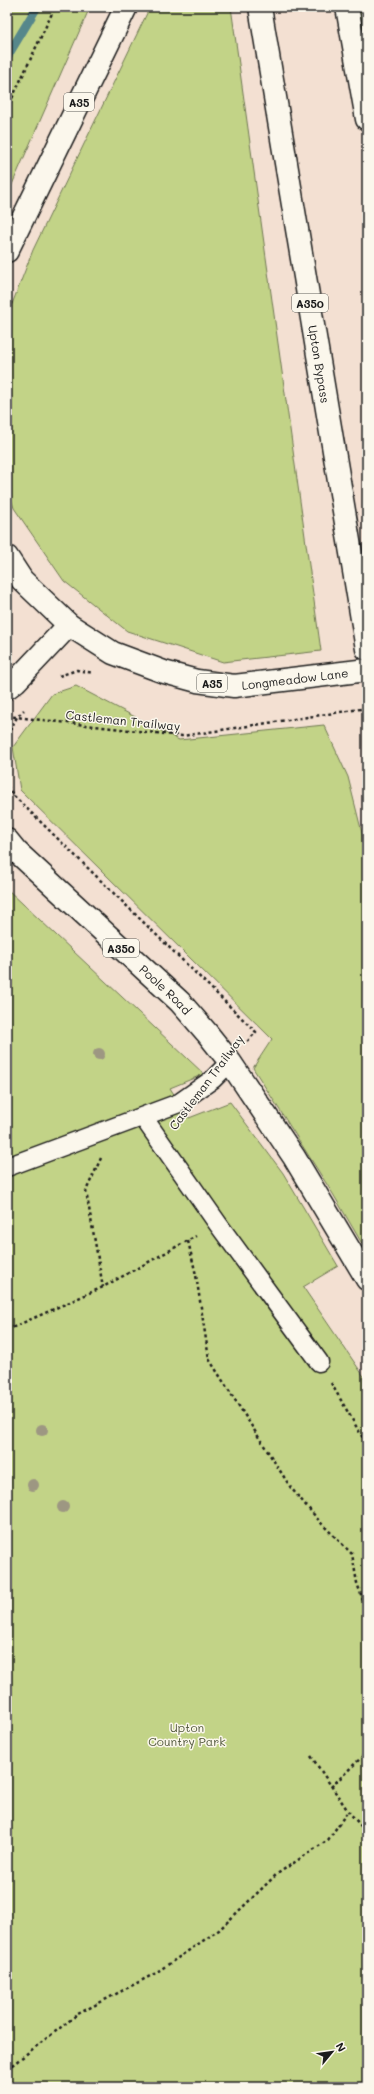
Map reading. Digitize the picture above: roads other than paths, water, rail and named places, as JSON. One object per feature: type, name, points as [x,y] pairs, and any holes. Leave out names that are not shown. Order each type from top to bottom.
[{"type":"highway","name":"A35","points":[[7,251],[126,7]]},
{"type":"highway","name":"Upton Bypass","points":[[260,7],[367,649]]},
{"type":"highway","points":[[347,7],[367,119]]},
{"type":"highway","name":"A35","points":[[7,557],[22,580],[69,625]]},
{"type":"highway","points":[[7,688],[16,681],[69,625]]},
{"type":"highway","name":"Longmeadow Lane","points":[[69,625],[113,653],[139,664],[197,681],[234,686],[367,670]]},
{"type":"highway","name":"Poole Road","points":[[7,840],[16,851],[180,1002],[230,1062]]},
{"type":"highway","name":"A350","points":[[230,1062],[294,1157],[367,1279]]},
{"type":"lane","points":[[7,1167],[104,1132],[179,1102],[213,1080],[230,1062]]},
{"type":"lane","points":[[143,1117],[218,1224],[319,1362]]},
{"type":"waterway","points":[[7,57],[37,7]]},
{"type":"park label","name":"Upton Country Park","points":[[187,1734]]}]
